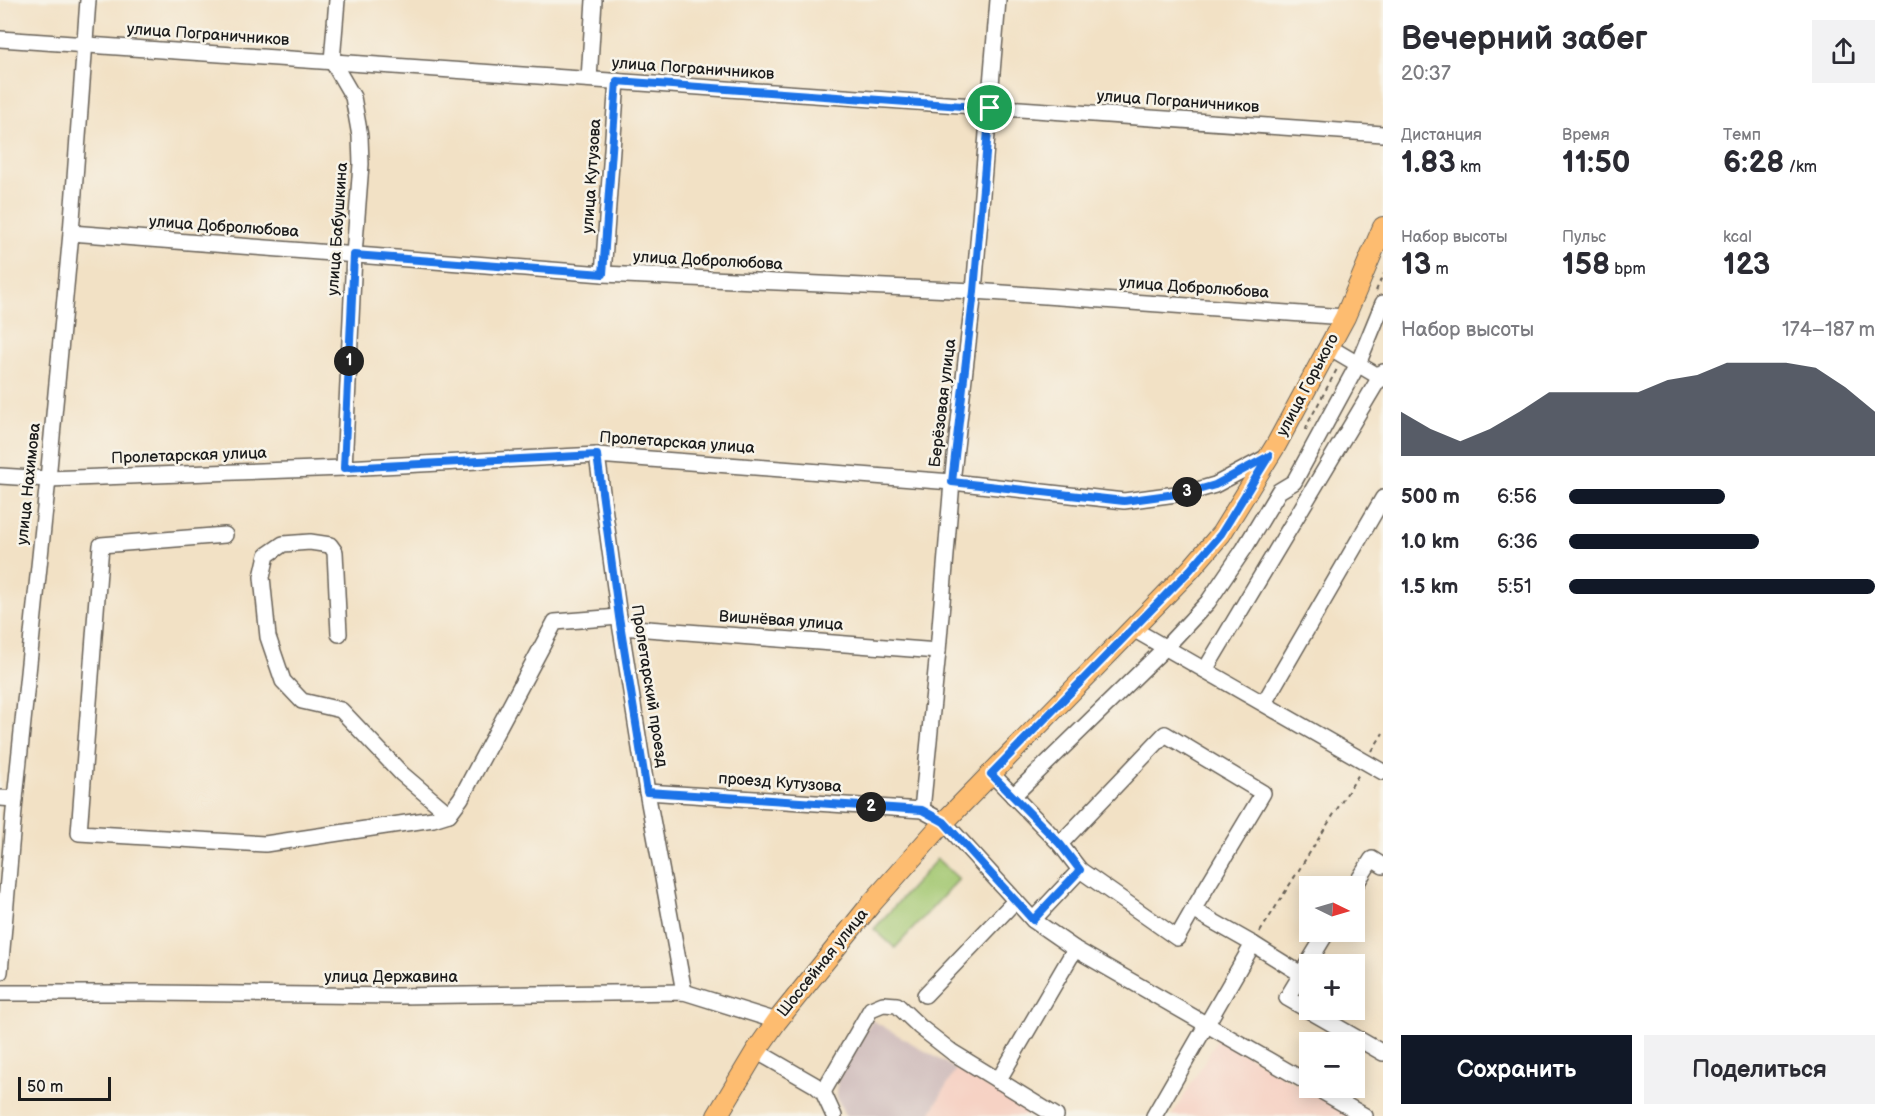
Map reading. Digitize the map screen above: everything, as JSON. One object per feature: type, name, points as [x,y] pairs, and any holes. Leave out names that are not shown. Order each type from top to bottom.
[{"type":"main road","name":"улица Горького","points":[[944,822],[1190,570],[1221,534],[1269,456],[1345,317],[1383,227]]},
{"type":"main road","name":"Шоссейная улица","points":[[717,1116],[777,1021],[871,904],[944,822]]},
{"type":"street","name":"улица Нахимова","points":[[0,972],[8,799],[48,479],[71,233],[88,0]]},
{"type":"street","points":[[332,62],[337,0]]},
{"type":"street","points":[[589,79],[594,0]]},
{"type":"street","name":"Берёзовая улица","points":[[922,810],[952,482],[974,291],[998,0]]},
{"type":"street","name":"улица Пограничников","points":[[0,39],[1383,134]]},
{"type":"street","name":"улица Бабушкина","points":[[332,62],[353,97],[360,136],[361,164],[354,255],[344,468]]},
{"type":"street","name":"улица Кутузова","points":[[603,274],[617,81]]},
{"type":"street","name":"улица Добролюбова","points":[[71,233],[603,274],[974,291],[1345,317]]},
{"type":"street","points":[[1013,796],[1166,647],[1208,602],[1280,491],[1294,482],[1358,364],[1383,303]]},
{"type":"street","points":[[1205,670],[1382,376],[1329,347]]},
{"type":"street","name":"Пролетарская улица","points":[[0,476],[48,479],[344,468],[597,455],[952,482],[1124,501],[1191,492],[1215,485],[1269,456]]},
{"type":"street","name":"Пролетарский проезд","points":[[597,455],[647,792],[684,992]]},
{"type":"street","points":[[1264,703],[1383,498]]},
{"type":"street","points":[[225,535],[101,545],[78,833],[265,844],[433,819],[449,814]]},
{"type":"street","points":[[339,634],[335,552],[330,545],[310,542],[283,544],[267,555],[262,578],[268,637],[283,681],[302,701],[340,710],[402,774],[449,814]]},
{"type":"street","name":"Вишнёвая улица","points":[[449,814],[460,798],[555,622],[620,622],[938,651]]},
{"type":"street","points":[[1133,629],[1383,772]]},
{"type":"street","points":[[991,774],[1060,844],[1080,870],[1177,938],[1263,793],[1165,734],[1060,844]]},
{"type":"street","name":"проезд Кутузова","points":[[647,792],[922,810],[944,822],[1033,920],[1075,949],[1299,1078]]},
{"type":"street","points":[[1361,876],[1372,859],[1383,866]]},
{"type":"street","points":[[1033,920],[1080,870]]},
{"type":"street","points":[[925,995],[1015,902]]},
{"type":"street","points":[[1193,910],[1299,973]]},
{"type":"street","points":[[1154,1116],[1253,944]]},
{"type":"street","points":[[998,1081],[1075,949]]},
{"type":"street","points":[[1299,977],[1287,998],[1299,1005]]},
{"type":"street","name":"улица Державина","points":[[0,993],[398,996],[684,992],[777,1021]]},
{"type":"street","points":[[823,1092],[871,1010],[883,1004],[897,1005],[952,1052],[1056,1116]]},
{"type":"street","points":[[1325,1020],[1383,1053]]},
{"type":"street","points":[[756,1051],[815,1084],[823,1092],[834,1116]]},
{"type":"street","points":[[1334,1098],[1365,1116]]},
{"type":"path","points":[[1253,944],[1383,733]]},
{"type":"shaded area","points":[[872,1020],[956,1069],[929,1116],[845,1116],[837,1097],[837,1080]]},
{"type":"shaded area","points":[[1218,1038],[1299,1085],[1299,1098],[1321,1098],[1352,1116],[1172,1116]]},
{"type":"shaded area","points":[[956,1069],[1036,1116],[929,1116]]},
{"type":"green space","points":[[937,859],[959,879],[895,948],[874,929]]},
{"type":"route","points":[[617,81],[990,108],[974,291],[952,482],[1124,501],[1191,492],[1215,485],[1269,456],[1221,534],[1190,570],[991,774],[1060,844],[1080,870],[1033,920],[944,822],[922,810],[647,792],[619,617],[597,455],[344,468],[354,255],[603,274],[617,81]]}]
